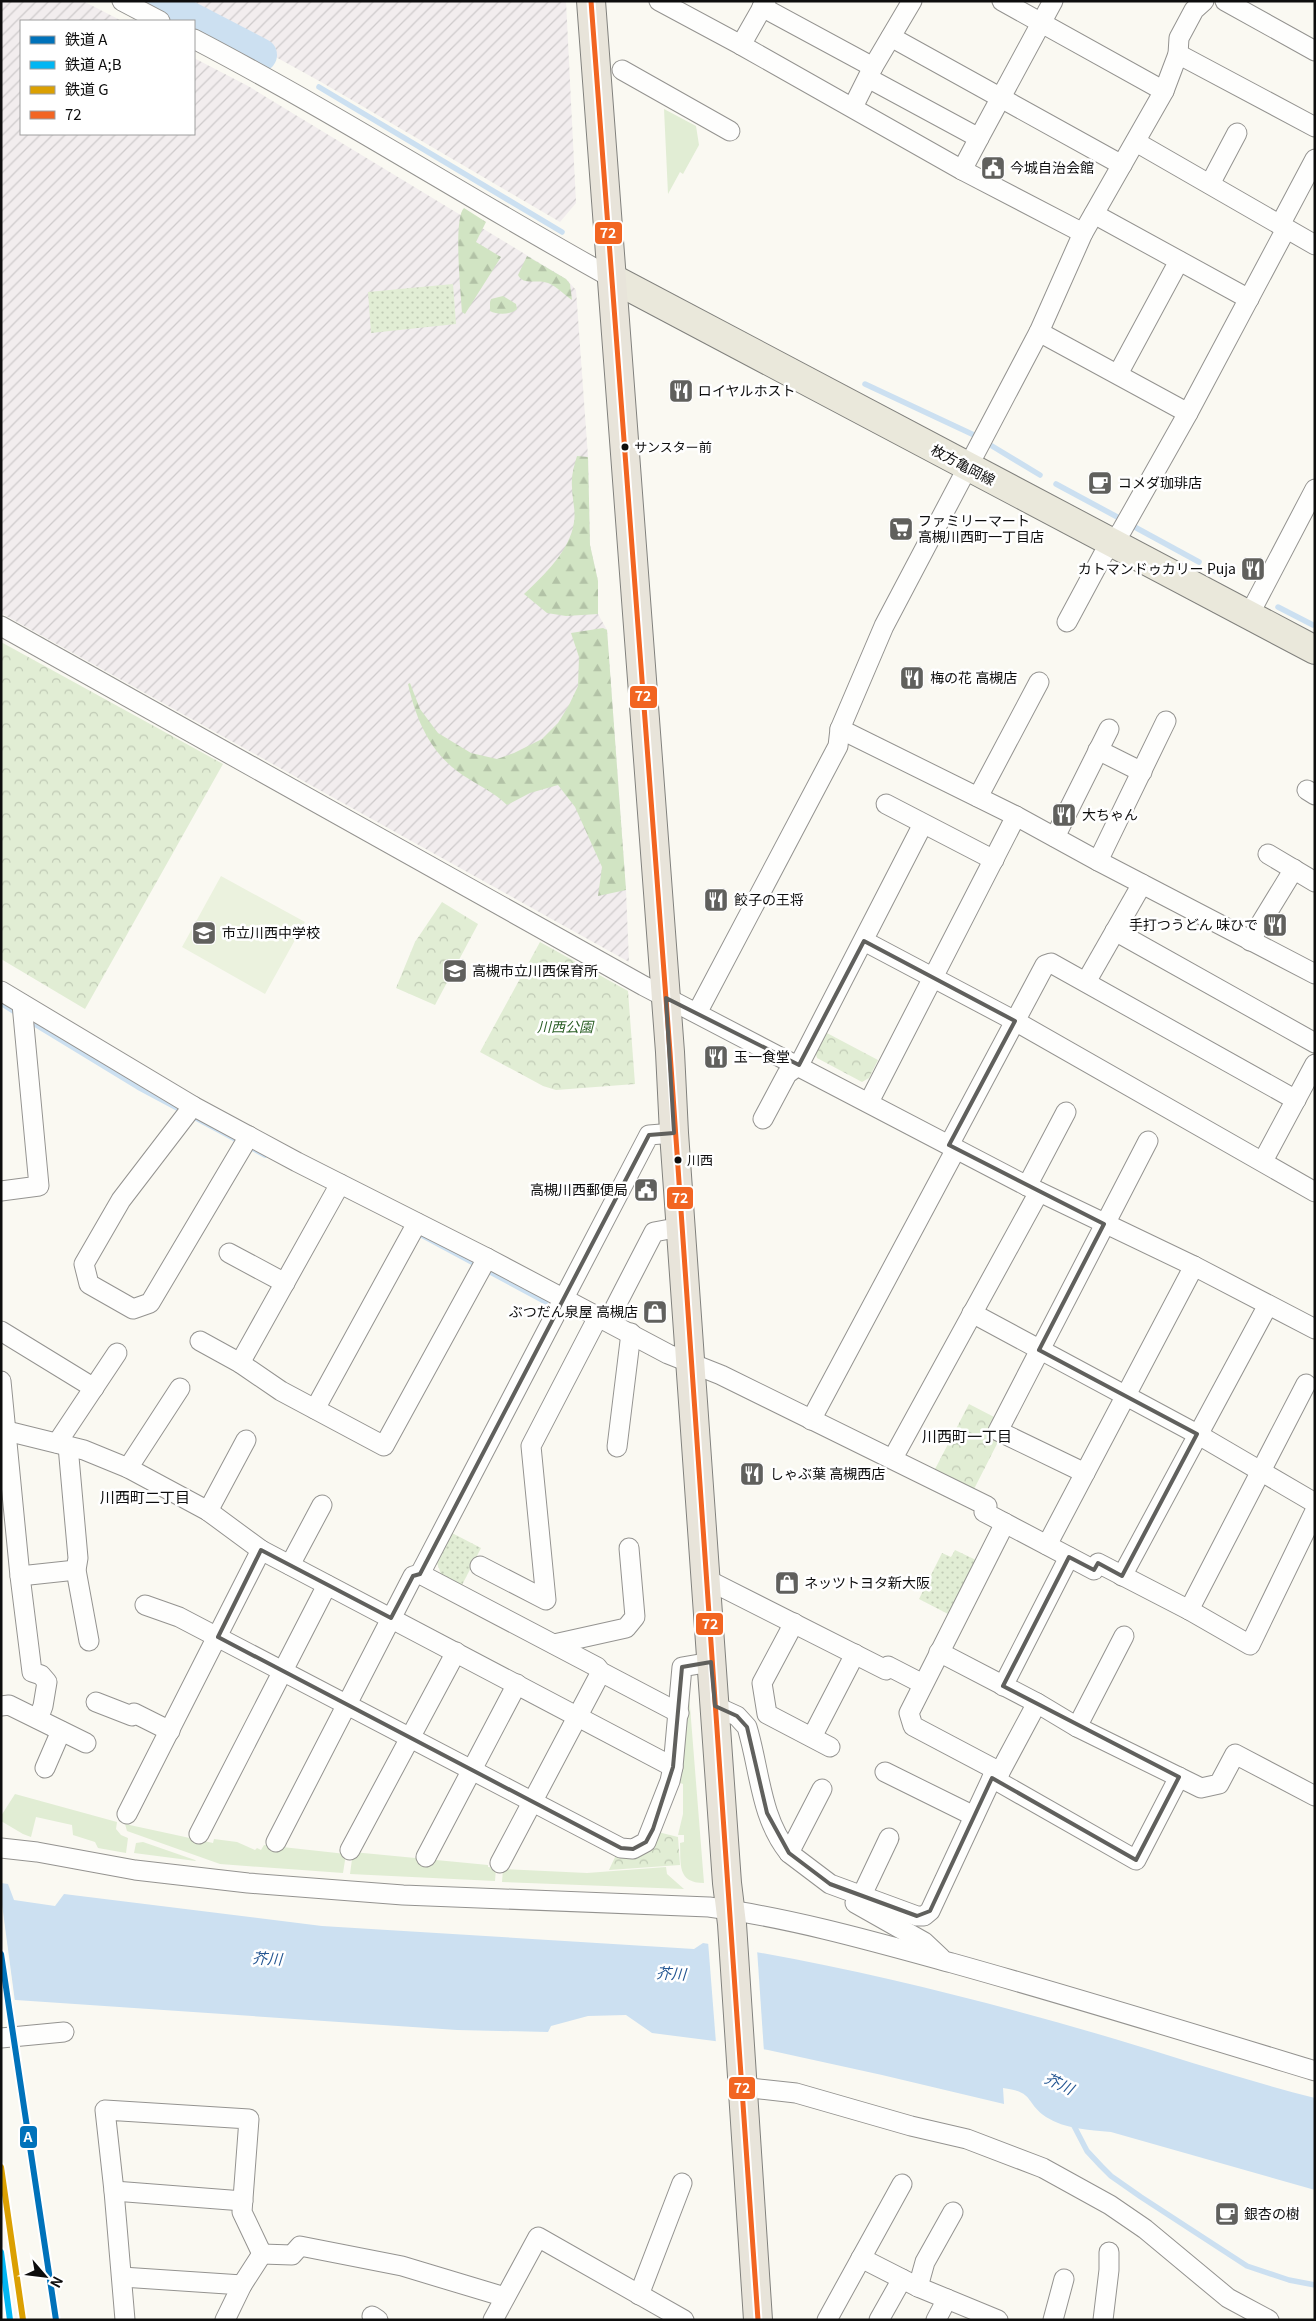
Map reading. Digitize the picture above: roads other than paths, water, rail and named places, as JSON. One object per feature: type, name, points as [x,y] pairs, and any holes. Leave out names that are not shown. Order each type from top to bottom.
[{"type":"highway","points":[[591,1],[666,998],[758,2320]]},
{"type":"main road","name":"枚方亀岡線","points":[[612,278],[1315,650]]},
{"type":"street","points":[[122,1],[158,20]]},
{"type":"street","points":[[659,1],[741,44],[962,170],[1083,233]]},
{"type":"street","points":[[853,107],[912,1]]},
{"type":"street","points":[[1002,1],[1164,91]]},
{"type":"street","points":[[962,170],[1053,1]]},
{"type":"street","points":[[697,1013],[838,746],[840,729],[884,626],[1039,332],[1083,233],[1164,91],[1178,54],[1179,38],[1194,10],[1204,1]]},
{"type":"street","points":[[1225,1],[1315,52]]},
{"type":"street","points":[[741,44],[764,4],[871,73],[979,138]]},
{"type":"street","points":[[892,37],[1122,166]]},
{"type":"street","points":[[195,40],[284,86],[528,232],[612,278]]},
{"type":"street","points":[[1178,54],[1315,127]]},
{"type":"street","points":[[622,70],[730,131]]},
{"type":"street","points":[[1210,184],[1237,133]]},
{"type":"street","points":[[1136,142],[1315,245]]},
{"type":"street","points":[[1067,622],[1103,554],[1122,530],[1188,413],[1249,299],[1315,160]]},
{"type":"street","points":[[1094,214],[1249,299]]},
{"type":"street","points":[[1118,374],[1179,261]]},
{"type":"street","points":[[1039,332],[1188,413]]},
{"type":"street","points":[[1249,615],[1315,490]]},
{"type":"street","points":[[1,626],[666,998],[798,1065],[1033,1189],[1194,1266],[1315,1329]]},
{"type":"street","points":[[978,797],[1039,682]]},
{"type":"street","points":[[1098,862],[1166,721]]},
{"type":"street","points":[[840,729],[1016,816],[1098,862],[1315,974]]},
{"type":"street","points":[[1055,837],[1109,729]]},
{"type":"street","points":[[1098,750],[1142,772]]},
{"type":"street","points":[[886,804],[994,860]]},
{"type":"street","points":[[869,1102],[1016,816]]},
{"type":"street","points":[[762,1119],[787,1074],[798,1065],[923,824]]},
{"type":"street","points":[[1268,854],[1315,882]]},
{"type":"street","points":[[1250,941],[1294,869]]},
{"type":"street","points":[[1086,982],[1142,884]]},
{"type":"street","points":[[1115,930],[1315,1043]]},
{"type":"street","points":[[864,941],[1015,1021],[1315,1192]]},
{"type":"street","points":[[812,1420],[1045,965],[1052,963],[1296,1100]]},
{"type":"street","points":[[1,991],[193,1106],[417,1223],[484,1265],[563,1298],[691,1364],[721,1375],[893,1458],[987,1506],[984,1512],[1069,1557],[1094,1570],[1098,1564],[1189,1610],[1250,1645],[1315,1511]]},
{"type":"street","points":[[1,1191],[39,1186],[22,1004]]},
{"type":"street","points":[[1263,1162],[1315,1064]]},
{"type":"street","points":[[193,1106],[120,1200],[84,1264],[89,1284],[133,1309],[150,1303],[249,1136]]},
{"type":"street","points":[[893,1458],[972,1313],[1033,1189],[1066,1112]]},
{"type":"street","points":[[420,1574],[649,1135],[674,1133]]},
{"type":"street","points":[[1085,1473],[998,1431],[1148,1141]]},
{"type":"street","points":[[240,1363],[340,1184]]},
{"type":"street","points":[[315,1409],[417,1223]]},
{"type":"street","points":[[480,1566],[546,1600],[531,1446],[654,1232],[681,1227]]},
{"type":"street","points":[[229,1253],[285,1283]]},
{"type":"street","points":[[200,1341],[240,1363],[281,1390],[384,1446],[484,1265]]},
{"type":"street","points":[[1047,1545],[1194,1266]]},
{"type":"street","points":[[1122,1576],[1268,1305]]},
{"type":"street","points":[[972,1313],[1197,1434],[1315,1503]]},
{"type":"street","points":[[1,1331],[94,1388]]},
{"type":"street","points":[[616,1447],[631,1333]]},
{"type":"street","points":[[89,1641],[76,1570],[78,1558],[63,1445],[94,1388],[117,1353]]},
{"type":"street","points":[[1,1381],[20,1576],[32,1672],[41,1675],[47,1682],[43,1706],[38,1719]]},
{"type":"street","points":[[1189,1610],[1306,1384]]},
{"type":"street","points":[[128,1468],[180,1388]]},
{"type":"street","points":[[7,1431],[84,1450],[128,1468],[208,1512],[262,1550],[673,1767]]},
{"type":"street","points":[[208,1512],[246,1440]]},
{"type":"street","points":[[290,1565],[322,1505]]},
{"type":"street","points":[[1005,1523],[909,1713],[913,1726],[1136,1860],[1179,1777]]},
{"type":"street","points":[[554,1644],[626,1628],[635,1618],[629,1548]]},
{"type":"street","points":[[126,1814],[170,1732],[262,1550]]},
{"type":"street","points":[[1003,1686],[1069,1557]]},
{"type":"street","points":[[20,1576],[76,1570]]},
{"type":"street","points":[[276,1842],[413,1576],[420,1574],[554,1644],[679,1713]]},
{"type":"street","points":[[706,1579],[886,1670],[888,1666],[923,1684]]},
{"type":"street","points":[[199,1834],[327,1585]]},
{"type":"street","points":[[145,1605],[167,1612],[283,1670],[621,1848],[633,1849],[646,1842],[653,1828],[673,1767],[682,1667],[711,1662]]},
{"type":"street","points":[[794,1623],[762,1682],[768,1714],[830,1747]]},
{"type":"street","points":[[500,1863],[578,1716],[599,1670],[600,1634]]},
{"type":"street","points":[[1078,1727],[1124,1636]]},
{"type":"street","points":[[350,1850],[456,1652]]},
{"type":"street","points":[[939,1652],[1037,1703],[1078,1727],[1201,1788],[1219,1784],[1235,1754],[1315,1796]]},
{"type":"street","points":[[812,1737],[855,1654]]},
{"type":"street","points":[[426,1857],[517,1684]]},
{"type":"street","points":[[96,1702],[132,1716],[134,1713],[170,1732]]},
{"type":"street","points":[[830,1884],[917,1916],[924,1916],[930,1911],[974,1816],[1037,1703]]},
{"type":"street","points":[[1,1706],[9,1705],[86,1743]]},
{"type":"street","points":[[715,1706],[737,1716],[747,1727],[769,1820],[777,1839],[788,1853],[862,1909],[924,1942],[944,1961]]},
{"type":"street","points":[[45,1768],[61,1731]]},
{"type":"street","points":[[885,1772],[974,1816]]},
{"type":"street","points":[[788,1853],[822,1789]]},
{"type":"street","points":[[861,1897],[890,1838]]},
{"type":"street","points":[[1,1848],[37,1852],[135,1870],[248,1883],[403,1895],[605,1902],[833,1932],[1058,1992],[1315,2071]]},
{"type":"street","points":[[1,2038],[64,2032]]},
{"type":"street","points":[[742,2079],[911,2126],[967,2139],[1043,2168],[1110,2205],[1145,2229],[1228,2298],[1269,2320]]},
{"type":"street","points":[[125,2320],[114,2191],[104,2110],[249,2119],[242,2212],[262,2254]]},
{"type":"street","points":[[640,2295],[682,2184]]},
{"type":"street","points":[[828,2320],[902,2184]]},
{"type":"street","points":[[114,2191],[243,2201]]},
{"type":"street","points":[[879,2320],[925,2262],[953,2212]]},
{"type":"street","points":[[493,2320],[538,2238],[640,2295],[672,2317]]},
{"type":"street","points":[[262,2254],[292,2255],[300,2246],[402,2266],[505,2297]]},
{"type":"street","points":[[1103,2320],[1110,2270],[1109,2252]]},
{"type":"street","points":[[225,2320],[242,2285],[262,2254]]},
{"type":"street","points":[[861,2258],[910,2283],[997,2320]]},
{"type":"street","points":[[122,2277],[242,2285]]},
{"type":"street","points":[[1053,2320],[1064,2279]]},
{"type":"street","points":[[936,2320],[947,2299]]},
{"type":"water","name":"芥川","points":[[1,1883],[8,1884],[14,1900],[55,1906],[64,1894],[322,1926],[694,1949],[703,1943],[859,1972],[911,1984],[1064,2024],[1315,2098],[1315,2190],[1111,2132],[1061,2124],[1046,2117],[1039,2112],[1025,2095],[1013,2090],[1003,2088],[1004,2104],[768,2050],[652,2033],[626,2015],[588,2016],[551,2026],[548,2032],[457,2030],[1,1999]]},
{"type":"waterway","points":[[156,1],[193,20]]},
{"type":"waterway","points":[[195,21],[260,55]]},
{"type":"waterway","points":[[319,87],[562,232]]},
{"type":"waterway","points":[[865,384],[974,435]]},
{"type":"waterway","points":[[992,446],[1040,475]]},
{"type":"waterway","points":[[1056,484],[1121,519]]},
{"type":"waterway","points":[[1131,525],[1199,562]]},
{"type":"waterway","points":[[1215,571],[1222,575]]},
{"type":"waterway","points":[[1278,607],[1313,625]]},
{"type":"waterway","points":[[1,1003],[18,1014]]},
{"type":"waterway","points":[[28,1020],[138,1087],[265,1155]]},
{"type":"waterway","points":[[416,1232],[546,1302]]},
{"type":"waterway","points":[[1073,2124],[1087,2151],[1111,2176],[1141,2197],[1247,2266],[1289,2280],[1315,2285]]},
{"type":"rail line","name":"A","points":[[1,1954],[56,2320]]},
{"type":"rail line","name":"G","points":[[1,2167],[23,2320]]},
{"type":"rail line","name":"A;B","points":[[1,2252],[10,2320]]},
{"type":"place","name":"今城自治会館","points":[[993,168]]},
{"type":"place","name":"ロイヤルホスト","points":[[681,391]]},
{"type":"place","name":"サンスター前","points":[[625,447]]},
{"type":"place","name":"コメダ珈琲店","points":[[1100,483]]},
{"type":"place","name":"ファミリーマート 高槻川西町一丁目店","points":[[901,529]]},
{"type":"place","name":"カトマンドゥカリー Puja","points":[[1253,569]]},
{"type":"place","name":"梅の花 高槻店","points":[[912,678]]},
{"type":"place","name":"大ちゃん","points":[[1064,815]]},
{"type":"place","name":"餃子の王将","points":[[716,900]]},
{"type":"place","name":"手打つうどん 味ひで","points":[[1275,925]]},
{"type":"place","name":"市立川西中学校","points":[[204,933]]},
{"type":"place","name":"高槻市立川西保育所","points":[[455,971]]},
{"type":"place","name":"玉一食堂","points":[[716,1057]]},
{"type":"place","name":"川西","points":[[678,1160]]},
{"type":"place","name":"高槻川西郵便局","points":[[646,1190]]},
{"type":"place","name":"ぶつだん泉屋 高槻店","points":[[655,1312]]},
{"type":"place","name":"しゃぶ葉 高槻西店","points":[[752,1474]]},
{"type":"place","name":"ネッツトヨタ新大阪","points":[[787,1583]]},
{"type":"place","name":"銀杏の樹","points":[[1227,2214]]},
{"type":"district","name":"川西町一丁目","points":[[967,1437]]},
{"type":"district","name":"川西町二丁目","points":[[145,1498]]},
{"type":"park label","name":"川西公園","points":[[565,1027]]}]
